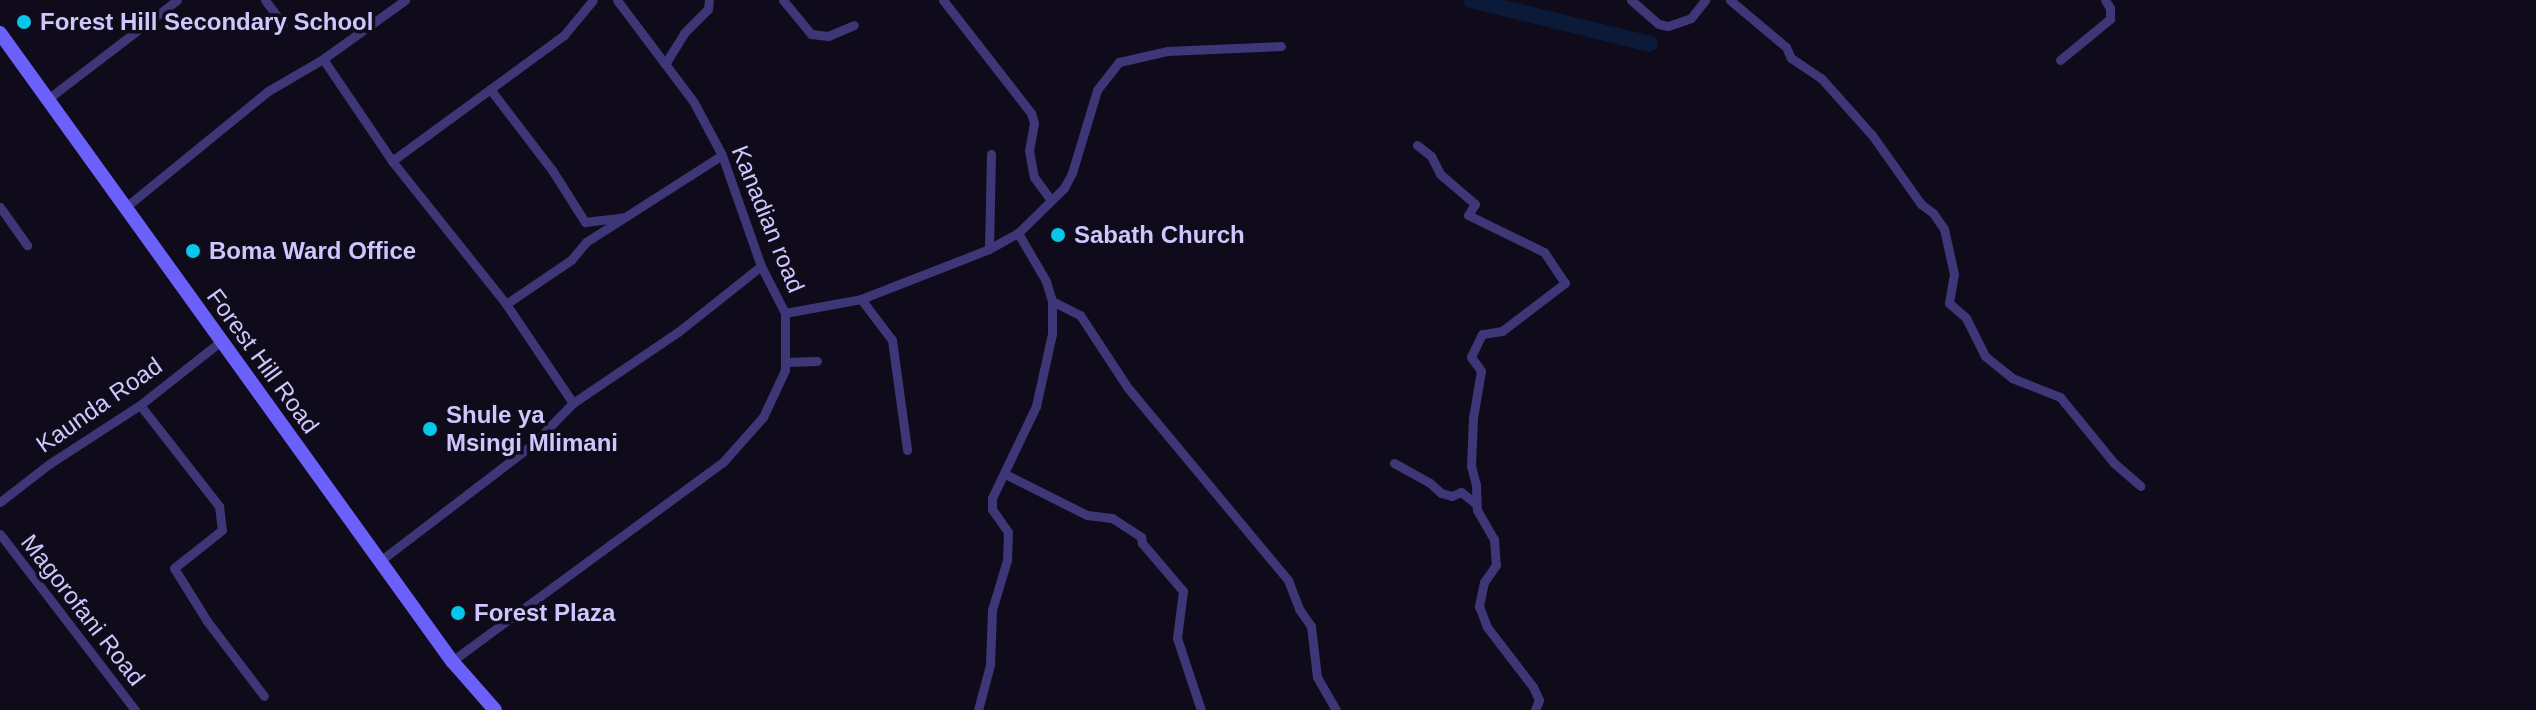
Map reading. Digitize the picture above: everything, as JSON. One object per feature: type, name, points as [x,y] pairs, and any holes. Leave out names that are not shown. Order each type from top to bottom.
[{"type":"street","points":[[49,98],[177,0]]},
{"type":"street","points":[[265,0],[283,24]]},
{"type":"street","points":[[127,206],[268,91],[323,59],[405,0]]},
{"type":"street","points":[[392,161],[564,35],[593,0]]},
{"type":"street","name":"Kanadian road","points":[[452,661],[723,462],[763,417],[782,379],[786,362],[785,313],[761,266],[722,155],[693,101],[617,0]]},
{"type":"street","points":[[665,64],[684,33],[708,9],[709,0]]},
{"type":"street","points":[[783,0],[811,34],[828,36],[854,25]]},
{"type":"street","points":[[943,0],[1031,113],[1034,123],[1029,150],[1034,177],[1051,200]]},
{"type":"street","points":[[1631,0],[1659,24],[1668,26],[1691,18],[1705,0]]},
{"type":"street","points":[[1730,0],[1786,47],[1793,61],[1821,78],[1872,135],[1921,204],[1933,213],[1944,229],[1954,274],[1949,303],[1966,318],[1985,356],[2012,378],[2060,397],[2114,463],[2140,486]]},
{"type":"street","points":[[2060,60],[2110,19],[2110,8],[2105,0]]},
{"type":"street","name":"Forest Hill Road","points":[[0,33],[452,661],[495,710]]},
{"type":"street","points":[[785,313],[861,299],[989,249],[1018,233],[1051,200],[1072,173],[1094,99],[1115,65],[1128,59],[1167,51],[1281,46]]},
{"type":"street","points":[[323,59],[392,161],[506,304],[573,403]]},
{"type":"street","points":[[490,89],[552,170],[585,222],[586,242]]},
{"type":"street","points":[[1417,145],[1431,156],[1440,174],[1452,181],[1475,204],[1468,215],[1544,252],[1565,283],[1502,331],[1482,334],[1473,350],[1471,357],[1481,371],[1470,459],[1476,485],[1475,503]]},
{"type":"street","points":[[989,249],[991,154]]},
{"type":"street","points":[[506,304],[571,260],[586,242],[722,155]]},
{"type":"street","points":[[0,207],[27,245]]},
{"type":"street","points":[[585,222],[626,217]]},
{"type":"street","points":[[978,710],[990,665],[992,610],[1007,560],[1008,532],[992,509],[995,489],[1036,406],[1052,334],[1052,301],[1046,281],[1018,233]]},
{"type":"street","points":[[380,561],[533,444],[573,403],[678,332],[761,266]]},
{"type":"street","points":[[861,299],[892,340],[907,450]]},
{"type":"street","points":[[1052,301],[1080,315],[1128,388],[1294,590],[1294,600],[1311,626],[1317,677],[1336,710]]},
{"type":"street","name":"Kaunda Road","points":[[2,496],[140,405],[221,341]]},
{"type":"street","points":[[786,362],[817,361]]},
{"type":"street","points":[[140,405],[219,506],[222,530],[174,568],[207,621],[264,696]]},
{"type":"street","points":[[1394,463],[1430,483],[1441,493],[1452,496],[1461,492],[1475,503],[1494,539],[1496,565],[1484,582],[1479,606],[1487,627],[1533,687],[1539,700],[1535,710]]},
{"type":"street","points":[[1005,474],[1087,515],[1112,518],[1141,537],[1142,543],[1183,591],[1177,638],[1201,710]]},
{"type":"street","name":"Magorofani Road","points":[[0,534],[135,710]]},
{"type":"waterway","points":[[1471,0],[1650,44]]},
{"type":"place","name":"Forest Hill Secondary School","points":[[24,22]]},
{"type":"place","name":"Sabath Church","points":[[1058,235]]},
{"type":"place","name":"Boma Ward Office","points":[[193,251]]},
{"type":"place","name":"Shule ya Msingi Mlimani","points":[[430,429]]},
{"type":"place","name":"Forest Plaza","points":[[458,613]]}]
